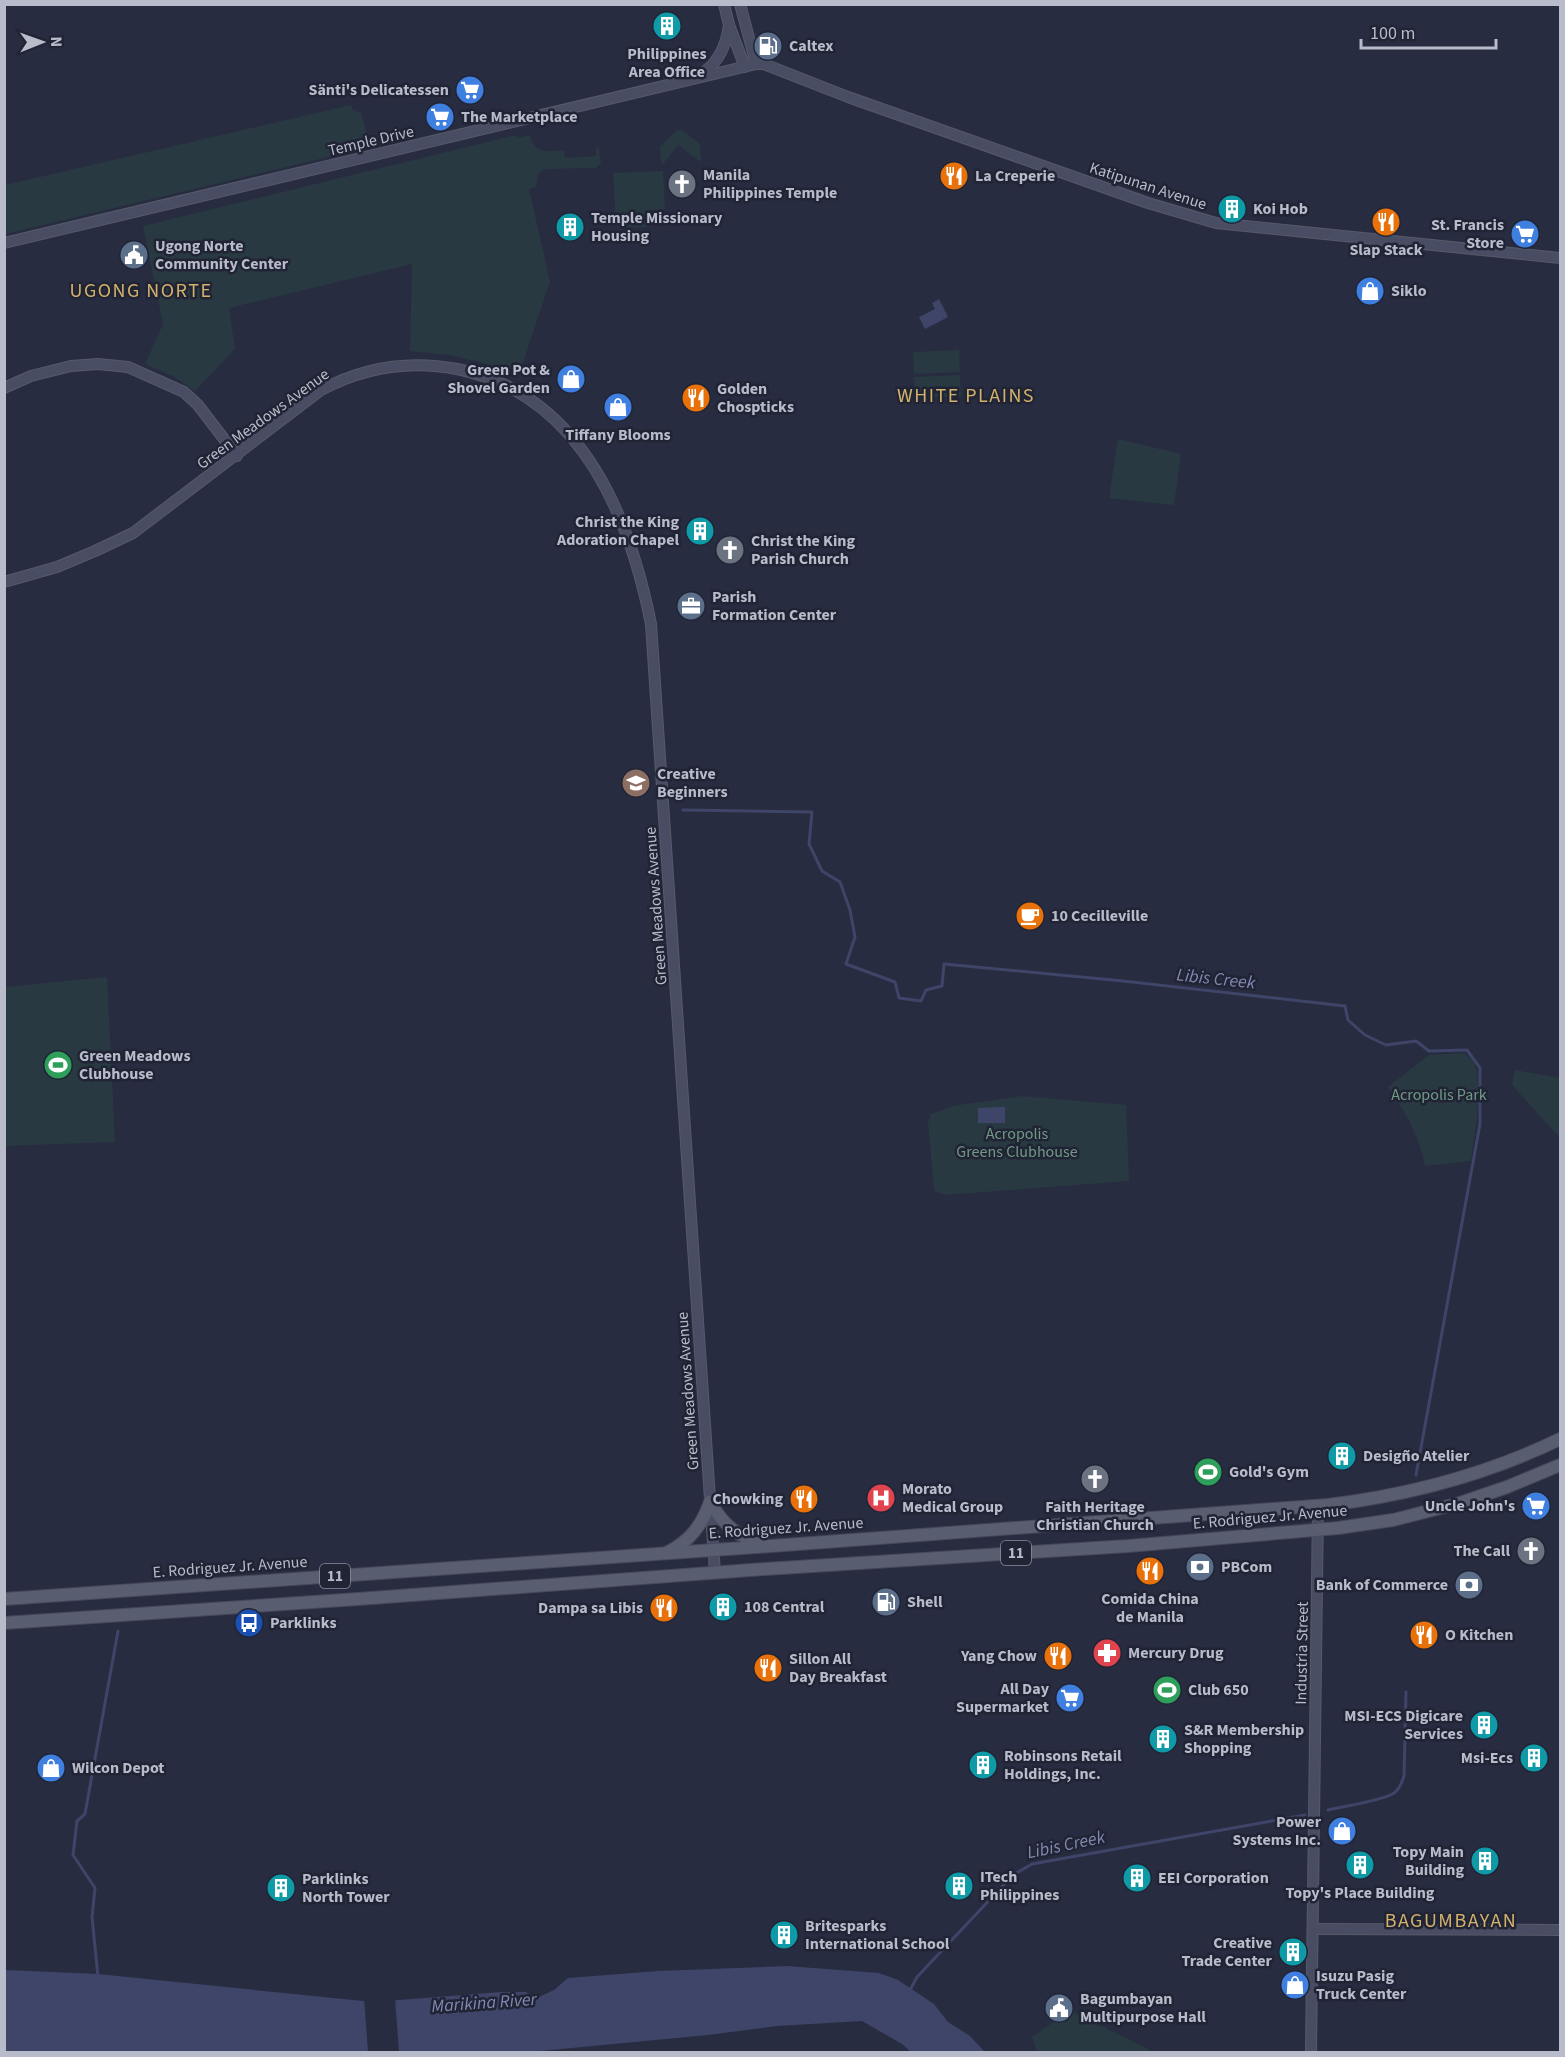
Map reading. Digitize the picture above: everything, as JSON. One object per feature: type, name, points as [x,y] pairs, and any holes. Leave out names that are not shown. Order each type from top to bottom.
[{"type":"main road","name":"E. Rodriguez Jr. Avenue","points":[[4,1599],[666,1554],[1318,1506],[1423,1489],[1505,1464],[1560,1439]]},
{"type":"main road","name":"E. Rodriguez Jr. Avenue","points":[[4,1623],[1128,1546],[1317,1530],[1365,1525],[1417,1515],[1484,1496],[1560,1465]]},
{"type":"main road","points":[[1546,1472],[1560,1470]]},
{"type":"main road","points":[[710,1502],[724,1523],[733,1531],[743,1538],[771,1546]]},
{"type":"main road","points":[[666,1554],[689,1538],[698,1528],[710,1502]]},
{"type":"main road","points":[[442,1569],[443,1592]]},
{"type":"street","points":[[724,4],[729,25],[751,65]]},
{"type":"street","points":[[740,4],[751,65]]},
{"type":"street","points":[[689,81],[704,73],[719,57],[727,39],[729,25]]},
{"type":"street","name":"Katipunan Avenue","points":[[751,65],[764,64],[848,97],[1148,203],[1216,223],[1560,258]]},
{"type":"street","name":"Temple Drive","points":[[4,243],[751,65]]},
{"type":"street","points":[[4,388],[31,376],[71,366],[98,364],[128,367],[184,392],[198,405],[237,456]]},
{"type":"street","name":"Green Meadows Avenue","points":[[4,582],[57,567],[133,533],[321,390],[344,377],[407,364],[438,365],[468,371],[498,382],[527,397],[571,435],[598,473],[627,532],[643,585],[651,624],[715,1573]]},
{"type":"street","name":"Industria Street","points":[[1311,2052],[1318,1506]]},
{"type":"street","points":[[1314,1929],[1560,1930]]},
{"type":"green space","points":[[351,105],[353,110],[361,113],[370,147],[5,234],[5,185]]},
{"type":"green space","points":[[677,130],[683,131],[700,144],[701,162],[678,145],[661,164],[660,147]]},
{"type":"green space","points":[[516,135],[517,138],[530,135],[534,146],[538,149],[564,150],[565,158],[596,156],[596,146],[599,149],[601,163],[596,168],[544,169],[538,174],[536,187],[529,189],[550,281],[518,377],[480,362],[449,355],[410,351],[412,264],[229,308],[235,349],[195,391],[173,376],[145,364],[163,324],[143,226]]},
{"type":"green space","points":[[663,171],[665,209],[646,210],[647,227],[619,228],[616,222],[613,173]]},
{"type":"green space","points":[[959,350],[960,372],[914,374],[913,352]]},
{"type":"green space","points":[[960,375],[961,396],[915,398],[914,377]]},
{"type":"green space","points":[[1118,439],[1181,454],[1174,505],[1109,498]]},
{"type":"green space","name":"Green Meadows Clubhouse","points":[[107,977],[115,1142],[5,1146],[5,987]]},
{"type":"green space","name":"Acropolis Park","points":[[1464,1053],[1475,1066],[1478,1082],[1477,1116],[1471,1161],[1425,1166],[1411,1125],[1388,1087],[1429,1055]]},
{"type":"green space","points":[[1515,1070],[1560,1078],[1560,1138],[1512,1085]]},
{"type":"green space","name":"Acropolis Greens Clubhouse","points":[[1021,1096],[1126,1105],[1129,1181],[944,1195],[936,1192],[928,1123],[931,1114],[952,1106]]},
{"type":"green space","points":[[1068,2010],[1149,2049],[1147,2052],[1037,2052],[1032,2037]]},
{"type":"water","points":[[939,299],[948,317],[925,329],[919,317],[935,309],[932,303]]},
{"type":"water","points":[[1005,1107],[1005,1123],[978,1123],[978,1108]]},
{"type":"water","name":"Marikina River","points":[[787,1966],[879,1973],[898,1980],[934,2004],[948,2022],[970,2036],[985,2052],[911,2052],[902,2044],[862,2021],[777,2026],[530,2052],[5,2052],[5,1970],[98,1974],[373,2002],[501,1992],[526,1992],[531,1996],[539,1997],[554,1990],[568,1978],[658,1971]]},
{"type":"pier","points":[[364,1998],[395,1998],[399,2052],[368,2052]]},
{"type":"waterway","name":"Libis Creek","points":[[683,810],[812,812],[809,844],[822,871],[840,882],[850,910],[855,937],[846,964],[895,982],[899,998],[921,1001],[926,990],[942,986],[944,964],[1345,1006],[1348,1020],[1365,1035],[1386,1045],[1416,1041],[1429,1051],[1467,1050],[1480,1068],[1480,1124],[1416,1475]]},
{"type":"waterway","points":[[98,1977],[92,1917],[95,1888],[73,1855],[77,1821],[85,1814],[118,1631]]},
{"type":"waterway","name":"Libis Creek","points":[[1328,1810],[1388,1796],[1399,1787],[1404,1776],[1406,1692]]},
{"type":"waterway","name":"Libis Creek","points":[[910,1990],[917,1977],[1013,1875],[1032,1864],[1305,1815]]},
{"type":"place","name":"Philippines Area Office","points":[[667,26]]},
{"type":"place","name":"Caltex","points":[[768,46]]},
{"type":"place","name":"Sänti's Delicatessen","points":[[470,90]]},
{"type":"place","name":"The Marketplace","points":[[440,117]]},
{"type":"place","name":"La Creperie","points":[[954,176]]},
{"type":"place","name":"Manila Philippines Temple","points":[[682,184]]},
{"type":"place","name":"Koi Hob","points":[[1232,209]]},
{"type":"place","name":"Slap Stack","points":[[1386,222]]},
{"type":"place","name":"Temple Missionary Housing","points":[[570,227]]},
{"type":"place","name":"St. Francis Store","points":[[1525,234]]},
{"type":"place","name":"Ugong Norte Community Center","points":[[134,255]]},
{"type":"place","name":"Siklo","points":[[1370,291]]},
{"type":"place","name":"Green Pot & Shovel Garden","points":[[571,379]]},
{"type":"place","name":"Golden Chospticks","points":[[696,398]]},
{"type":"place","name":"Tiffany Blooms","points":[[618,407]]},
{"type":"place","name":"Christ the King Adoration Chapel","points":[[700,531]]},
{"type":"place","name":"Christ the King Parish Church","points":[[730,550]]},
{"type":"place","name":"Parish Formation Center","points":[[691,606]]},
{"type":"place","name":"Creative Beginners","points":[[636,783]]},
{"type":"place","name":"10 Cecilleville","points":[[1030,916]]},
{"type":"place","name":"Green Meadows Clubhouse","points":[[58,1065]]},
{"type":"place","name":"Desigño Atelier","points":[[1342,1456]]},
{"type":"place","name":"Gold's Gym","points":[[1208,1472]]},
{"type":"place","name":"Faith Heritage Christian Church","points":[[1095,1479]]},
{"type":"place","name":"Morato Medical Group","points":[[881,1498]]},
{"type":"place","name":"Chowking","points":[[804,1499]]},
{"type":"place","name":"Uncle John's","points":[[1536,1506]]},
{"type":"place","name":"The Call","points":[[1531,1551]]},
{"type":"place","name":"PBCom","points":[[1200,1567]]},
{"type":"place","name":"Comida China de Manila","points":[[1150,1571]]},
{"type":"place","name":"Bank of Commerce","points":[[1469,1585]]},
{"type":"place","name":"Shell","points":[[886,1602]]},
{"type":"place","name":"108 Central","points":[[723,1607]]},
{"type":"place","name":"Dampa sa Libis","points":[[664,1608]]},
{"type":"place","name":"Parklinks","points":[[249,1623]]},
{"type":"place","name":"O Kitchen","points":[[1424,1635]]},
{"type":"place","name":"Mercury Drug","points":[[1107,1653]]},
{"type":"place","name":"Yang Chow","points":[[1058,1656]]},
{"type":"place","name":"Sillon All Day Breakfast","points":[[768,1668]]},
{"type":"place","name":"Club 650","points":[[1167,1690]]},
{"type":"place","name":"All Day Supermarket","points":[[1070,1698]]},
{"type":"place","name":"MSI-ECS Digicare Services","points":[[1484,1725]]},
{"type":"place","name":"S&R Membership Shopping","points":[[1163,1739]]},
{"type":"place","name":"Msi-Ecs","points":[[1534,1758]]},
{"type":"place","name":"Robinsons Retail Holdings, Inc.","points":[[983,1765]]},
{"type":"place","name":"Wilcon Depot","points":[[51,1768]]},
{"type":"place","name":"Power Systems Inc.","points":[[1342,1831]]},
{"type":"place","name":"Topy Main Building","points":[[1485,1861]]},
{"type":"place","name":"Topy's Place Building","points":[[1360,1865]]},
{"type":"place","name":"EEI Corporation","points":[[1137,1878]]},
{"type":"place","name":"ITech Philippines","points":[[959,1886]]},
{"type":"place","name":"Parklinks North Tower","points":[[281,1888]]},
{"type":"place","name":"Britesparks International School","points":[[784,1935]]},
{"type":"place","name":"Creative Trade Center","points":[[1293,1952]]},
{"type":"place","name":"Isuzu Pasig Truck Center","points":[[1295,1985]]},
{"type":"place","name":"Bagumbayan Multipurpose Hall","points":[[1059,2008]]},
{"type":"district","name":"UGONG NORTE","points":[[141,291]]},
{"type":"district","name":"WHITE PLAINS","points":[[966,396]]},
{"type":"district","name":"BAGUMBAYAN","points":[[1451,1921]]}]
